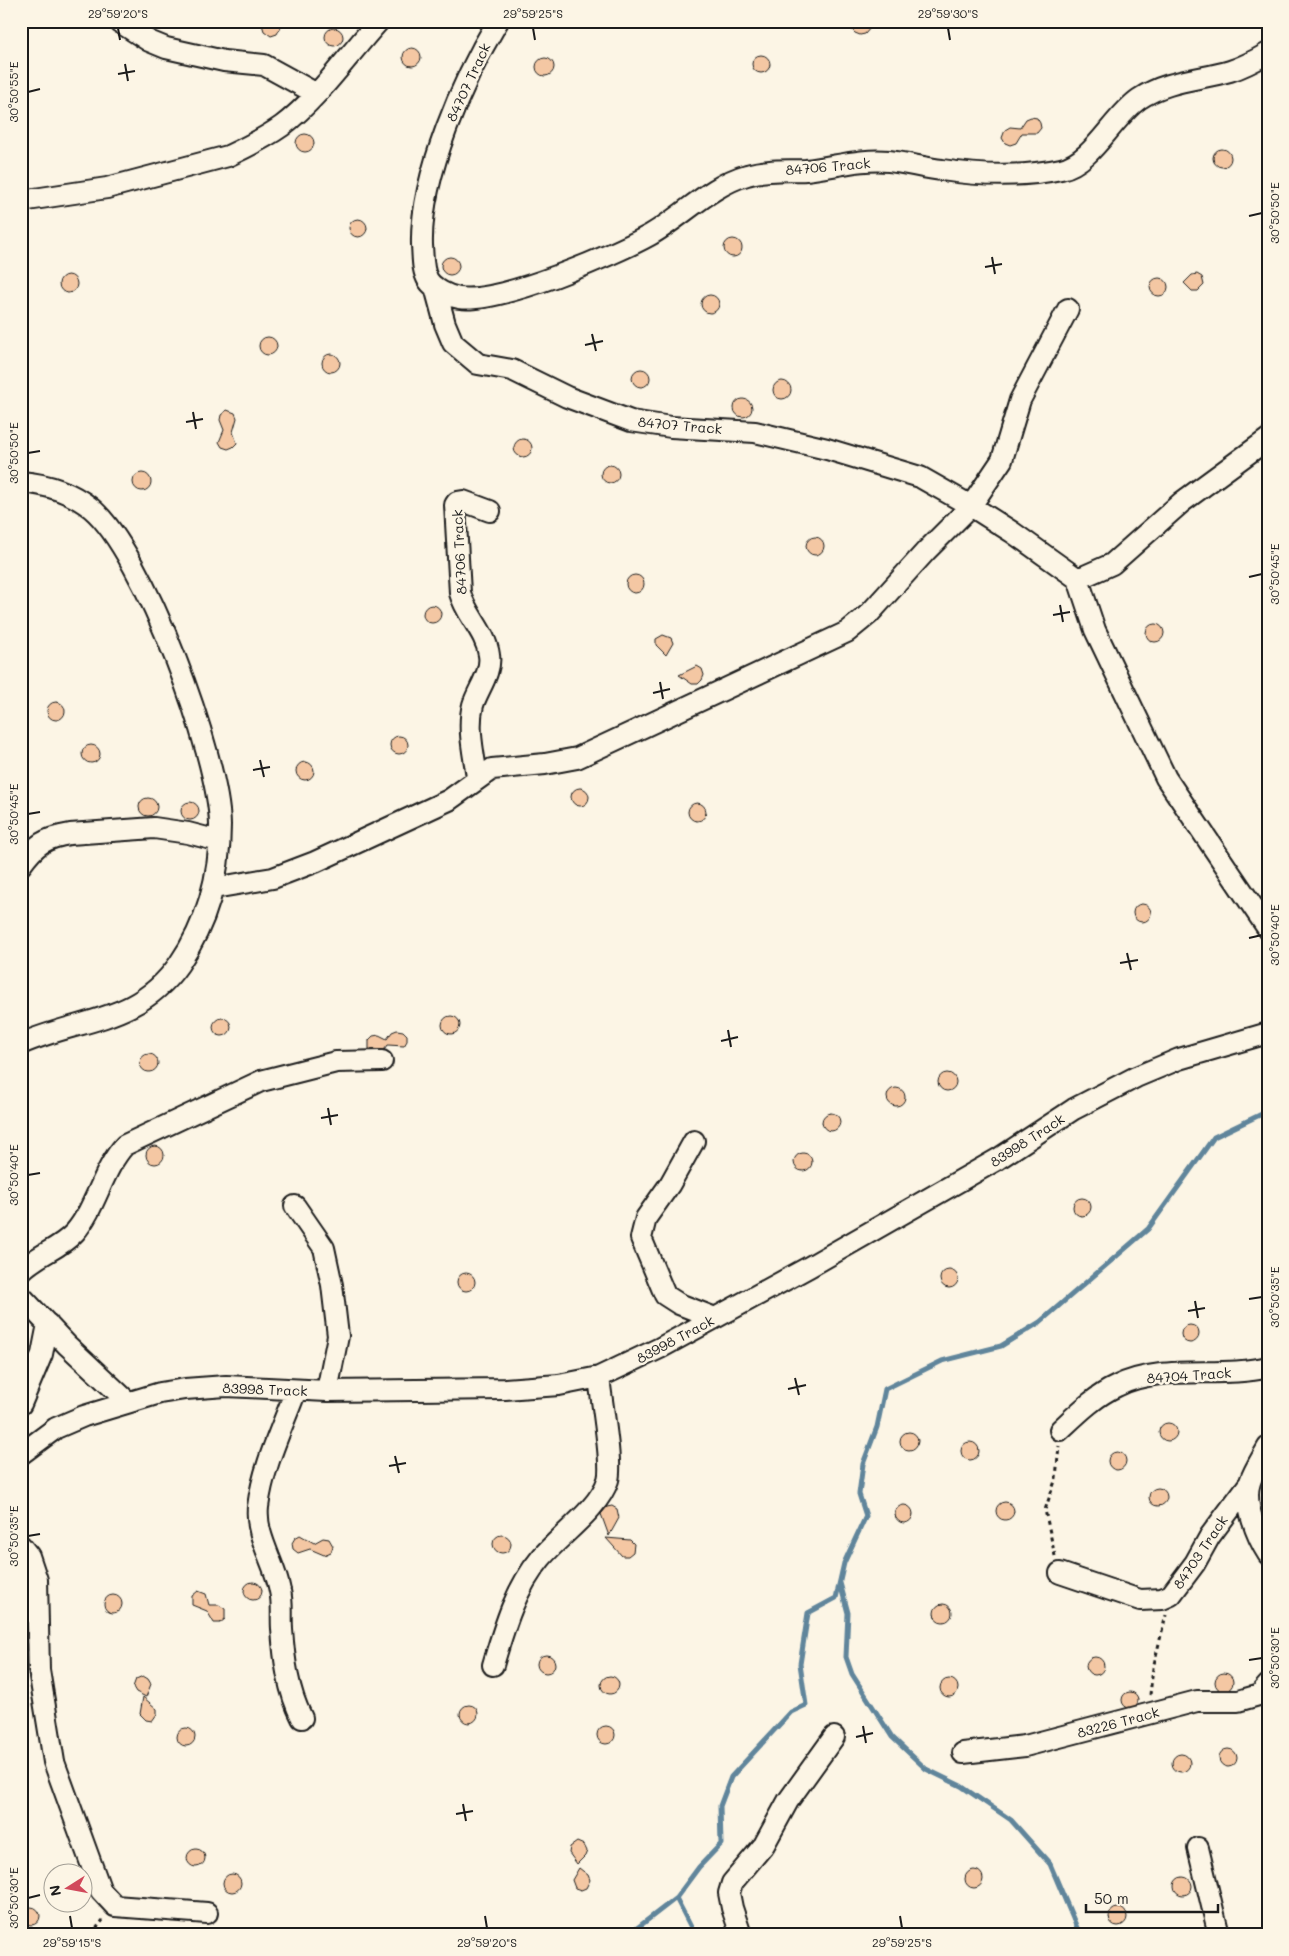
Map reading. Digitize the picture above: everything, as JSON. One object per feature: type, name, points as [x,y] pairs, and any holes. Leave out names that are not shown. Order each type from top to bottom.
[{"type":"street","points":[[118,21],[149,41],[166,48],[224,61],[264,65],[315,94]]},
{"type":"street","points":[[21,201],[107,188],[228,156],[265,138],[283,125],[315,94],[379,21]]},
{"type":"street","name":"84707 Track","points":[[498,21],[474,66],[448,124],[433,169],[425,205],[422,236],[423,268],[429,281],[438,289],[445,324],[453,343],[478,364],[512,370],[567,397],[631,421],[671,427],[755,432],[827,449],[920,478],[1012,532],[1078,579]]},
{"type":"street","name":"84706 Track","points":[[438,289],[459,298],[475,298],[496,294],[556,276],[621,250],[652,234],[732,181],[748,174],[806,170],[864,161],[888,161],[944,171],[988,175],[1064,169],[1075,166],[1126,110],[1155,89],[1172,82],[1230,70],[1268,53]]},
{"type":"street","points":[[214,888],[260,882],[297,869],[449,800],[478,778],[498,767],[545,764],[577,758],[847,632],[869,614],[970,506],[1002,460],[1020,400],[1068,309]]},
{"type":"street","points":[[1268,439],[1182,502],[1112,564],[1078,579],[1095,630],[1166,778],[1268,928]]},
{"type":"street","points":[[21,482],[55,488],[77,498],[105,522],[123,548],[163,628],[190,696],[214,782],[220,824],[214,888],[196,935],[178,965],[152,994],[127,1010],[39,1036],[21,1044]]},
{"type":"street","name":"84706 Track","points":[[478,778],[471,719],[473,706],[488,671],[490,655],[460,593],[455,505],[457,502],[463,501],[490,511]]},
{"type":"street","points":[[21,865],[37,845],[58,836],[70,834],[154,828],[188,833],[219,842]]},
{"type":"street","name":"83998 Track","points":[[21,1454],[56,1428],[128,1402],[160,1393],[193,1388],[235,1386],[327,1391],[505,1389],[559,1385],[599,1377],[715,1318],[990,1164],[1074,1110],[1136,1077],[1179,1059],[1268,1033]]},
{"type":"street","points":[[21,1271],[74,1234],[88,1214],[115,1156],[125,1145],[260,1081],[336,1062],[382,1061]]},
{"type":"street","points":[[694,1141],[670,1184],[646,1218],[641,1238],[665,1295],[679,1304],[715,1318]]},
{"type":"street","points":[[295,1206],[324,1248],[332,1285],[338,1336],[327,1391]]},
{"type":"street","points":[[21,1296],[67,1345],[128,1402]]},
{"type":"street","points":[[21,1404],[42,1354],[48,1324]]},
{"type":"street","name":"84704 Track","points":[[1060,1430],[1078,1413],[1118,1385],[1145,1377],[1247,1372],[1268,1367]]},
{"type":"street","points":[[493,1665],[514,1602],[528,1578],[540,1559],[596,1500],[607,1482],[608,1460],[599,1377]]},
{"type":"street","points":[[296,1390],[268,1462],[258,1509],[261,1539],[273,1564],[281,1592],[282,1631],[290,1689],[302,1718]]},
{"type":"street","points":[[1268,1447],[1249,1484],[1250,1509],[1254,1526],[1268,1554]]},
{"type":"street","name":"84703 Track","points":[[1171,1595],[1195,1564],[1210,1536],[1249,1484]]},
{"type":"street","points":[[21,1546],[29,1556],[37,1580],[40,1678],[54,1762],[101,1891],[115,1906],[207,1913]]},
{"type":"street","points":[[1060,1573],[1140,1600],[1162,1599],[1171,1595]]},
{"type":"street","name":"83226 Track","points":[[963,1753],[1025,1746],[1197,1701],[1238,1702],[1259,1695],[1268,1685]]},
{"type":"street","points":[[741,1935],[729,1893],[732,1883],[764,1845],[810,1768],[834,1737]]},
{"type":"street","points":[[1198,1848],[1219,1935]]},
{"type":"path","points":[[1060,1430],[1056,1478],[1045,1510],[1060,1573]]},
{"type":"path","name":"84703 Track","points":[[1148,1714],[1153,1668],[1171,1595]]},
{"type":"building","points":[[261,21],[284,21],[277,34],[271,36],[264,31]]},
{"type":"building","points":[[843,21],[876,21],[865,34],[860,35],[855,33]]},
{"type":"building","points":[[334,28],[340,31],[343,37],[340,43],[334,46],[328,43],[325,37],[328,31]]},
{"type":"building","points":[[412,48],[418,51],[421,57],[418,63],[412,66],[406,63],[403,57],[406,51]]},
{"type":"building","points":[[761,55],[767,58],[770,64],[767,70],[761,73],[755,70],[752,64],[755,58]]},
{"type":"building","points":[[545,58],[551,61],[554,67],[551,73],[545,76],[539,73],[536,67],[539,61]]},
{"type":"building","points":[[1031,117],[1037,118],[1040,123],[1041,128],[1037,133],[1022,133],[1016,143],[1010,145],[1005,143],[1002,138],[1005,130],[1010,127],[1020,128],[1026,119]]},
{"type":"building","points":[[305,134],[311,137],[314,143],[311,149],[305,152],[299,149],[296,143],[299,137]]},
{"type":"building","points":[[1222,149],[1228,152],[1231,158],[1228,164],[1222,167],[1216,164],[1213,158],[1216,152]]},
{"type":"building","points":[[358,219],[364,222],[367,228],[364,234],[358,237],[352,234],[349,228],[352,222]]},
{"type":"building","points":[[733,239],[739,242],[742,248],[739,254],[733,257],[727,254],[724,248],[727,242]]},
{"type":"building","points":[[450,257],[456,260],[459,266],[456,272],[450,275],[444,272],[441,266],[444,260]]},
{"type":"building","points":[[1197,274],[1202,277],[1204,285],[1198,291],[1192,291],[1184,283],[1192,275]]},
{"type":"building","points":[[68,275],[74,278],[77,284],[74,290],[68,293],[62,290],[59,284],[62,278]]},
{"type":"building","points":[[1159,278],[1165,281],[1168,287],[1165,293],[1159,296],[1153,293],[1150,287],[1153,281]]},
{"type":"building","points":[[710,295],[716,298],[719,304],[716,310],[710,313],[704,310],[701,304],[704,298]]},
{"type":"building","points":[[268,337],[274,340],[277,346],[274,352],[268,355],[262,352],[259,346],[262,340]]},
{"type":"building","points":[[331,354],[337,357],[340,363],[337,369],[331,372],[325,369],[322,363],[325,357]]},
{"type":"building","points":[[641,369],[647,372],[650,378],[647,384],[641,387],[635,384],[632,378],[635,372]]},
{"type":"building","points":[[782,381],[788,384],[791,390],[788,396],[782,399],[776,396],[773,390],[776,384]]},
{"type":"building","points":[[743,399],[749,402],[752,408],[749,414],[743,417],[737,414],[734,408],[737,402]]},
{"type":"building","points":[[227,410],[235,413],[237,418],[233,432],[237,443],[228,449],[222,447],[219,442],[224,430],[220,420],[221,415]]},
{"type":"building","points":[[523,439],[529,442],[532,448],[529,454],[523,457],[517,454],[514,448],[517,442]]},
{"type":"building","points":[[610,465],[616,468],[619,474],[616,480],[610,483],[604,480],[601,474],[604,468]]},
{"type":"building","points":[[142,473],[148,476],[151,482],[148,488],[142,491],[136,488],[133,482],[136,476]]},
{"type":"building","points":[[815,537],[821,540],[824,546],[821,552],[815,555],[809,552],[806,546],[809,540]]},
{"type":"building","points":[[635,575],[641,578],[644,584],[641,590],[635,593],[629,590],[626,584],[629,578]]},
{"type":"building","points":[[432,605],[438,608],[441,614],[438,620],[432,623],[426,620],[423,614],[426,608]]},
{"type":"building","points":[[1155,624],[1161,627],[1164,633],[1161,639],[1155,642],[1149,639],[1146,633],[1149,627]]},
{"type":"building","points":[[663,635],[671,638],[673,643],[666,655],[656,645],[656,639]]},
{"type":"building","points":[[697,666],[702,669],[704,675],[698,684],[692,684],[679,675]]},
{"type":"building","points":[[56,702],[62,705],[65,711],[62,717],[56,720],[50,717],[47,711],[50,705]]},
{"type":"building","points":[[399,736],[405,739],[408,745],[405,751],[399,754],[393,751],[390,745],[393,739]]},
{"type":"building","points":[[91,745],[97,748],[100,754],[97,760],[91,763],[85,760],[82,754],[85,748]]},
{"type":"building","points":[[305,762],[311,765],[314,771],[311,777],[305,780],[299,777],[296,771],[299,765]]},
{"type":"building","points":[[580,788],[586,791],[589,797],[586,803],[580,806],[574,803],[571,797],[574,791]]},
{"type":"building","points":[[148,798],[154,801],[157,807],[154,813],[148,816],[142,813],[139,807],[142,801]]},
{"type":"building","points":[[190,802],[196,805],[199,811],[196,817],[190,820],[184,817],[181,811],[184,805]]},
{"type":"building","points":[[697,803],[703,806],[706,812],[703,818],[697,821],[691,818],[688,812],[691,806]]},
{"type":"building","points":[[1142,904],[1148,907],[1151,913],[1148,919],[1142,922],[1136,919],[1133,913],[1136,907]]},
{"type":"building","points":[[451,1016],[457,1019],[460,1025],[457,1031],[451,1034],[445,1031],[442,1025],[445,1019]]},
{"type":"building","points":[[222,1018],[228,1021],[231,1027],[228,1033],[222,1036],[216,1033],[213,1027],[216,1021]]},
{"type":"building","points":[[397,1030],[403,1031],[407,1035],[407,1041],[404,1046],[388,1045],[384,1050],[369,1049],[369,1040],[373,1036],[379,1035],[387,1039],[392,1032]]},
{"type":"building","points":[[149,1054],[155,1057],[158,1063],[155,1069],[149,1072],[143,1069],[140,1063],[143,1057]]},
{"type":"building","points":[[947,1073],[953,1076],[956,1082],[953,1088],[947,1091],[941,1088],[938,1082],[941,1076]]},
{"type":"building","points":[[896,1088],[902,1091],[905,1097],[902,1103],[896,1106],[890,1103],[887,1097],[890,1091]]},
{"type":"building","points":[[831,1113],[837,1116],[840,1122],[837,1128],[831,1131],[825,1128],[822,1122],[825,1116]]},
{"type":"building","points":[[155,1146],[161,1149],[164,1155],[161,1161],[155,1164],[149,1161],[146,1155],[149,1149]]},
{"type":"building","points":[[803,1153],[809,1156],[812,1162],[809,1168],[803,1171],[797,1168],[794,1162],[797,1156]]},
{"type":"building","points":[[1082,1198],[1088,1201],[1091,1207],[1088,1213],[1082,1216],[1076,1213],[1073,1207],[1076,1201]]},
{"type":"building","points":[[949,1270],[955,1273],[958,1279],[955,1285],[949,1288],[943,1285],[940,1279],[943,1273]]},
{"type":"building","points":[[466,1273],[472,1276],[475,1282],[472,1288],[466,1291],[460,1288],[457,1282],[460,1276]]},
{"type":"building","points":[[1190,1325],[1196,1328],[1199,1334],[1196,1340],[1190,1343],[1184,1340],[1181,1334],[1184,1328]]},
{"type":"building","points":[[1168,1423],[1174,1426],[1177,1432],[1174,1438],[1168,1441],[1162,1438],[1159,1432],[1162,1426]]},
{"type":"building","points":[[909,1432],[915,1435],[918,1441],[915,1447],[909,1450],[903,1447],[900,1441],[903,1435]]},
{"type":"building","points":[[970,1442],[976,1445],[979,1451],[976,1457],[970,1460],[964,1457],[961,1451],[964,1445]]},
{"type":"building","points":[[1117,1452],[1123,1455],[1126,1461],[1123,1467],[1117,1470],[1111,1467],[1108,1461],[1111,1455]]},
{"type":"building","points":[[1158,1488],[1164,1491],[1167,1497],[1164,1503],[1158,1506],[1152,1503],[1149,1497],[1152,1491]]},
{"type":"building","points":[[1005,1502],[1011,1505],[1014,1511],[1011,1517],[1005,1520],[999,1517],[996,1511],[999,1505]]},
{"type":"building","points":[[904,1505],[910,1508],[913,1514],[910,1520],[904,1523],[898,1520],[895,1514],[898,1508]]},
{"type":"building","points":[[612,1506],[617,1509],[619,1518],[609,1536],[601,1514],[607,1507]]},
{"type":"building","points":[[300,1535],[314,1543],[323,1538],[329,1539],[333,1546],[331,1552],[324,1555],[310,1549],[298,1553],[293,1549],[292,1543]]},
{"type":"building","points":[[502,1535],[508,1538],[511,1544],[508,1550],[502,1553],[496,1550],[493,1544],[496,1538]]},
{"type":"building","points":[[606,1538],[630,1540],[634,1544],[633,1552],[628,1556],[622,1556]]},
{"type":"building","points":[[253,1582],[259,1585],[262,1591],[259,1597],[253,1600],[247,1597],[244,1591],[247,1585]]},
{"type":"building","points":[[198,1591],[206,1594],[209,1605],[219,1605],[225,1609],[225,1619],[220,1623],[214,1623],[207,1611],[192,1605],[192,1596]]},
{"type":"building","points":[[113,1595],[119,1598],[122,1604],[119,1610],[113,1613],[107,1610],[104,1604],[107,1598]]},
{"type":"building","points":[[943,1604],[949,1607],[952,1613],[949,1619],[943,1622],[937,1619],[934,1613],[937,1607]]},
{"type":"building","points":[[546,1655],[552,1658],[555,1664],[552,1670],[546,1673],[540,1670],[537,1664],[540,1658]]},
{"type":"building","points":[[1095,1657],[1101,1660],[1104,1666],[1101,1672],[1095,1675],[1089,1672],[1086,1666],[1089,1660]]},
{"type":"building","points":[[1224,1673],[1230,1676],[1233,1682],[1230,1688],[1224,1691],[1218,1688],[1215,1682],[1218,1676]]},
{"type":"building","points":[[143,1676],[151,1684],[146,1697],[136,1692],[133,1687],[136,1679]]},
{"type":"building","points":[[610,1676],[616,1679],[619,1685],[616,1691],[610,1694],[604,1691],[601,1685],[604,1679]]},
{"type":"building","points":[[949,1679],[955,1682],[958,1688],[955,1694],[949,1697],[943,1694],[940,1688],[943,1682]]},
{"type":"building","points":[[1127,1692],[1133,1692],[1138,1697],[1136,1706],[1127,1708],[1122,1703],[1122,1697]]},
{"type":"building","points":[[143,1697],[157,1709],[157,1714],[152,1721],[146,1720],[140,1714]]},
{"type":"building","points":[[469,1705],[475,1708],[478,1714],[475,1720],[469,1723],[463,1720],[460,1714],[463,1708]]},
{"type":"building","points":[[606,1726],[612,1729],[615,1735],[612,1741],[606,1744],[600,1741],[597,1735],[600,1729]]},
{"type":"building","points":[[186,1728],[192,1731],[195,1737],[192,1743],[186,1746],[180,1743],[177,1737],[180,1731]]},
{"type":"building","points":[[1228,1749],[1234,1752],[1237,1758],[1234,1764],[1228,1767],[1222,1764],[1219,1758],[1222,1752]]},
{"type":"building","points":[[1181,1754],[1187,1757],[1190,1763],[1187,1769],[1181,1772],[1175,1769],[1172,1763],[1175,1757]]},
{"type":"building","points":[[577,1842],[584,1845],[587,1851],[577,1864],[569,1853],[570,1847]]},
{"type":"building","points":[[196,1849],[202,1852],[205,1858],[202,1864],[196,1867],[190,1864],[187,1858],[190,1852]]},
{"type":"building","points":[[579,1868],[588,1875],[590,1880],[586,1888],[581,1890],[575,1888],[572,1880]]},
{"type":"building","points":[[974,1870],[980,1873],[983,1879],[980,1885],[974,1888],[968,1885],[965,1879],[968,1873]]},
{"type":"building","points":[[232,1874],[238,1877],[241,1883],[238,1889],[232,1892],[226,1889],[223,1883],[226,1877]]},
{"type":"building","points":[[1183,1877],[1189,1880],[1192,1886],[1189,1892],[1183,1895],[1177,1892],[1174,1886],[1177,1880]]},
{"type":"building","points":[[31,1907],[37,1910],[40,1916],[37,1922],[31,1925],[25,1922],[22,1916],[25,1910]]},
{"type":"building","points":[[1118,1908],[1124,1911],[1127,1917],[1124,1923],[1118,1926],[1112,1923],[1109,1917],[1112,1911]]},
{"type":"waterway","points":[[695,1935],[676,1898],[699,1867],[721,1844],[720,1806],[731,1777],[791,1712],[806,1705],[800,1664],[808,1613],[836,1598],[844,1563],[866,1516],[859,1494],[863,1464],[877,1427],[885,1389],[942,1361],[1001,1346],[1040,1322],[1148,1229],[1214,1137],[1268,1111]]},
{"type":"waterway","points":[[840,1583],[848,1613],[846,1657],[852,1674],[892,1737],[926,1769],[961,1786],[1011,1820],[1050,1864],[1080,1935]]},
{"type":"waterway","points":[[628,1935],[676,1898]]}]
